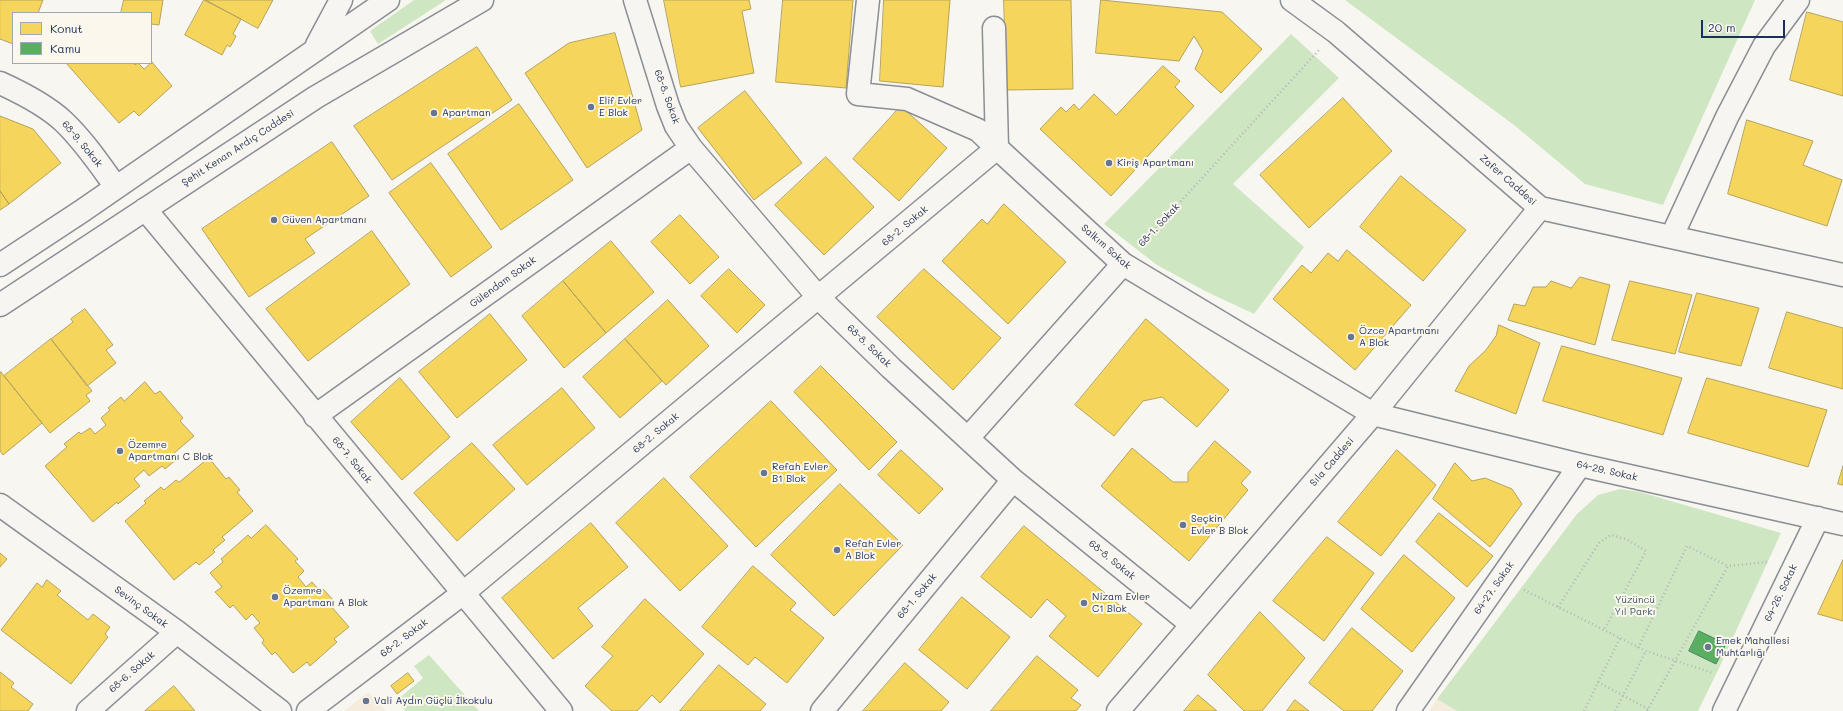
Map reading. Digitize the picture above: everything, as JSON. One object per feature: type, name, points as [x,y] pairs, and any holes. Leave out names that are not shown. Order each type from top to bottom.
[{"type":"street","points":[[313,50],[335,14],[341,0]]},
{"type":"street","points":[[0,265],[388,0]]},
{"type":"street","name":"Şehit Kenan Ardıç Caddesi","points":[[0,304],[316,97],[482,0]]},
{"type":"street","name":"68-8. Sokak","points":[[635,0],[668,106],[676,126],[691,148],[819,298],[891,368],[1013,480],[1191,624]]},
{"type":"street","name":"Salkım Sokak","points":[[868,0],[858,94],[907,99],[978,130],[1123,264],[1373,414]]},
{"type":"street","name":"Zafer Caddesi","points":[[1292,0],[1336,32],[1540,208],[1843,275]]},
{"type":"street","points":[[1672,236],[1726,117],[1764,46],[1798,0]]},
{"type":"street","points":[[994,28],[997,148]]},
{"type":"street","name":"68-9. Sokak","points":[[0,83],[39,103],[63,121],[84,143],[116,187]]},
{"type":"street","name":"Gülendam Sokak","points":[[315,416],[691,148]]},
{"type":"street","name":"68-2. Sokak","points":[[308,711],[462,594],[819,298],[997,148]]},
{"type":"street","name":"Sıla Caddesi","points":[[1118,711],[1191,624],[1373,414],[1540,208]]},
{"type":"street","name":"68-7. Sokak","points":[[145,209],[560,711]]},
{"type":"street","points":[[968,438],[1123,264]]},
{"type":"street","name":"64-29. Sokak","points":[[1373,414],[1580,465],[1843,524]]},
{"type":"street","name":"64-27. Sokak","points":[[1408,711],[1580,465]]},
{"type":"street","name":"68-1. Sokak","points":[[822,711],[1013,480]]},
{"type":"street","name":"Sevinç Sokak","points":[[0,505],[177,632],[280,711]]},
{"type":"street","name":"64-26. Sokak","points":[[1724,711],[1818,518]]},
{"type":"street","name":"68-6. Sokak","points":[[88,711],[177,632]]},
{"type":"path","name":"68-1. Sokak","points":[[1123,264],[1336,32]]},
{"type":"path","points":[[1558,607],[1599,543],[1611,535],[1626,539],[1646,550],[1604,630]]},
{"type":"path","points":[[1638,648],[1687,546],[1728,566],[1798,559]]},
{"type":"path","points":[[1598,682],[1648,710],[1728,566]]},
{"type":"path","points":[[1500,579],[1646,652],[1739,681]]},
{"type":"path","points":[[1584,711],[1620,638]]},
{"type":"path","points":[[1615,711],[1646,652]]},
{"type":"shaded area","name":"Vali Aydın Güçlü İlkokulu","points":[[368,692],[386,711],[344,711]]},
{"type":"shaded area","points":[[1437,699],[1457,711],[1429,711]]},
{"type":"green space","points":[[414,0],[446,0],[378,44],[370,31]]},
{"type":"green space","points":[[1345,0],[1755,0],[1663,205],[1585,184],[1514,125]]},
{"type":"green space","points":[[1291,34],[1339,78],[1233,184],[1304,247],[1254,314],[1205,291],[1157,265],[1104,224]]},
{"type":"green space","name":"Yüzüncü Yıl Parkı","points":[[1620,489],[1640,492],[1781,533],[1698,711],[1457,711],[1437,699],[1577,514],[1598,495]]},
{"type":"green space","points":[[429,655],[479,711],[406,711],[396,701],[423,678],[414,666]]},
{"type":"building: Konut","points":[[0,0],[43,0],[38,12],[12,12],[12,44],[0,39]]},
{"type":"building: Konut","points":[[124,0],[163,0],[159,25],[152,24],[152,12],[121,12]]},
{"type":"building: Konut","points":[[204,0],[241,19],[233,34],[236,36],[233,42],[230,47],[227,45],[222,55],[185,35]]},
{"type":"building: Konut","points":[[206,0],[273,0],[258,28]]},
{"type":"building: Konut","points":[[664,0],[749,0],[751,9],[742,11],[754,73],[681,87]]},
{"type":"building: Konut","points":[[783,0],[853,0],[846,88],[776,82]]},
{"type":"building: Konut","points":[[884,0],[950,0],[943,87],[880,81]]},
{"type":"building: Konut","points":[[1004,0],[1071,0],[1073,89],[1007,90]]},
{"type":"building: Konut","points":[[1101,0],[1222,12],[1262,49],[1221,93],[1195,69],[1203,51],[1194,36],[1179,61],[1096,53]]},
{"type":"building: Konut","points":[[1807,12],[1843,22],[1843,96],[1790,80]]},
{"type":"building: Konut","name":"Elif Evler E Blok","points":[[615,33],[642,130],[587,168],[525,73],[569,43]]},
{"type":"building: Konut","name":"Apartman","points":[[477,47],[512,100],[392,180],[354,126]]},
{"type":"building: Konut","points":[[152,62],[172,86],[139,116],[134,111],[119,123],[67,64],[139,64],[144,69],[150,64],[152,64]]},
{"type":"building: Konut","name":"Kiriş Apartmanı","points":[[1163,66],[1180,81],[1175,87],[1194,106],[1111,196],[1040,129],[1061,107],[1066,112],[1074,104],[1079,110],[1094,94],[1116,115]]},
{"type":"building: Konut","points":[[745,91],[802,163],[754,200],[698,128]]},
{"type":"building: Konut","points":[[1343,98],[1392,151],[1309,228],[1260,175]]},
{"type":"building: Konut","points":[[519,104],[573,180],[501,230],[448,154]]},
{"type":"building: Konut","points":[[901,106],[947,148],[899,201],[853,159]]},
{"type":"building: Konut","points":[[0,116],[33,129],[61,163],[9,204],[0,191]]},
{"type":"building: Konut","points":[[1747,120],[1813,141],[1803,165],[1842,180],[1827,226],[1728,194]]},
{"type":"building: Konut","name":"Güven Apartmanı","points":[[332,142],[369,196],[305,239],[315,253],[249,297],[202,229]]},
{"type":"building: Konut","points":[[826,157],[874,207],[824,255],[775,205]]},
{"type":"building: Konut","points":[[431,163],[492,247],[451,277],[389,193]]},
{"type":"building: Konut","points":[[1401,176],[1466,230],[1423,281],[1360,227]]},
{"type":"building: Konut","points":[[0,191],[9,204],[0,210]]},
{"type":"building: Konut","points":[[1004,204],[1066,262],[1008,324],[942,261],[982,219],[987,224]]},
{"type":"building: Konut","points":[[680,215],[719,257],[690,284],[651,242]]},
{"type":"building: Konut","points":[[372,231],[410,284],[308,361],[266,309]]},
{"type":"building: Konut","points":[[611,241],[654,292],[606,333],[563,281]]},
{"type":"building: Konut","name":"Özce Apartmanı A Blok","points":[[1347,250],[1411,305],[1355,370],[1273,299],[1302,265],[1311,273],[1328,253],[1338,261]]},
{"type":"building: Konut","points":[[729,269],[765,305],[737,333],[701,296]]},
{"type":"building: Konut","points":[[924,269],[1001,338],[953,390],[877,317]]},
{"type":"building: Konut","points":[[1580,277],[1610,285],[1595,345],[1508,320],[1514,304],[1525,306],[1533,287],[1546,287],[1551,281],[1571,288]]},
{"type":"building: Konut","points":[[563,281],[606,333],[564,368],[522,316]]},
{"type":"building: Konut","points":[[1630,281],[1692,295],[1675,354],[1612,340]]},
{"type":"building: Konut","points":[[1697,293],[1759,308],[1741,366],[1679,352]]},
{"type":"building: Konut","points":[[668,300],[709,346],[666,385],[625,339]]},
{"type":"building: Konut","points":[[85,309],[113,345],[106,350],[116,363],[87,386],[51,339],[73,322],[71,319]]},
{"type":"building: Konut","points":[[1787,312],[1843,328],[1843,389],[1769,368]]},
{"type":"building: Konut","points":[[490,314],[527,360],[457,418],[419,372]]},
{"type":"building: Konut","points":[[1146,319],[1229,390],[1197,427],[1162,397],[1143,401],[1114,436],[1075,405]]},
{"type":"building: Konut","points":[[1499,325],[1540,343],[1516,414],[1455,391],[1469,366],[1486,350],[1496,336]]},
{"type":"building: Konut","points":[[51,339],[92,391],[86,395],[90,401],[50,433],[4,376]]},
{"type":"building: Konut","points":[[625,339],[662,381],[620,418],[583,377]]},
{"type":"building: Konut","points":[[1562,346],[1682,378],[1663,435],[1543,401]]},
{"type":"building: Konut","points":[[821,366],[897,442],[869,470],[794,392]]},
{"type":"building: Konut","points":[[1,372],[42,423],[3,455],[0,451]]},
{"type":"building: Konut","points":[[400,378],[450,437],[402,480],[351,422]]},
{"type":"building: Konut","points":[[1707,378],[1827,410],[1808,467],[1688,433]]},
{"type":"building: Konut","name":"Özemre Apartmanı C Blok","points":[[145,382],[155,394],[160,391],[183,418],[180,421],[194,436],[173,454],[177,459],[165,469],[162,466],[149,476],[144,470],[134,479],[140,486],[118,504],[117,502],[93,522],[45,466],[67,447],[64,444],[79,432],[81,434],[90,428],[95,434],[106,425],[101,418],[110,410],[108,408],[121,397],[124,401]]},
{"type":"building: Konut","points":[[562,388],[595,428],[527,485],[493,445]]},
{"type":"building: Konut","name":"Refah Evler B1 Blok","points":[[771,401],[837,470],[756,547],[690,477]]},
{"type":"building: Konut","name":"Seçkin Evler B Blok","points":[[1215,441],[1251,472],[1241,483],[1248,490],[1189,561],[1101,486],[1132,448],[1173,482],[1188,482],[1188,473]]},
{"type":"building: Konut","points":[[472,443],[515,489],[457,541],[414,493]]},
{"type":"building: Konut","points":[[901,450],[943,489],[919,514],[878,475]]},
{"type":"building: Konut","points":[[1397,450],[1436,485],[1381,556],[1338,522]]},
{"type":"building: Konut","points":[[209,458],[226,479],[229,477],[240,490],[237,492],[253,511],[222,537],[225,540],[213,550],[215,552],[199,565],[196,562],[174,580],[125,521],[146,503],[144,501],[161,487],[164,490],[176,480],[179,482]]},
{"type":"building: Konut","points":[[1455,463],[1472,481],[1485,478],[1512,489],[1522,504],[1490,547],[1433,499]]},
{"type":"building: Konut","points":[[1843,466],[1843,485],[1838,484]]},
{"type":"building: Konut","points":[[664,478],[728,546],[680,591],[616,523]]},
{"type":"building: Konut","name":"Refah Evler A Blok","points":[[840,484],[903,545],[834,616],[771,555]]},
{"type":"building: Konut","points":[[1439,513],[1493,556],[1467,587],[1416,542]]},
{"type":"building: Konut","points":[[591,523],[628,567],[578,608],[593,626],[553,659],[502,598]]},
{"type":"building: Konut","name":"Özemre Apartmanı A Blok","points":[[266,525],[298,559],[295,561],[304,571],[298,577],[306,587],[312,582],[320,591],[323,589],[335,602],[330,605],[349,627],[334,639],[337,642],[310,666],[307,662],[293,673],[275,652],[272,655],[262,643],[264,640],[254,628],[260,623],[252,614],[246,620],[233,605],[230,608],[215,592],[222,587],[210,573],[223,562],[221,559],[248,535],[251,538]]},
{"type":"building: Konut","name":"Nizam Evler C1 Blok","points":[[1024,526],[1142,624],[1098,677],[1049,636],[1066,616],[1047,599],[1031,618],[981,577]]},
{"type":"building: Konut","points":[[1327,537],[1374,573],[1324,641],[1273,601]]},
{"type":"building: Konut","points":[[0,553],[7,559],[0,567]]},
{"type":"building: Konut","points":[[1404,555],[1455,598],[1412,652],[1361,609]]},
{"type":"building: Konut","points":[[1843,560],[1843,621],[1818,614]]},
{"type":"building: Konut","points":[[753,566],[796,603],[790,610],[824,638],[787,683],[755,657],[748,665],[702,627]]},
{"type":"building: Konut","points":[[47,580],[61,591],[57,595],[88,620],[93,614],[110,627],[105,634],[108,637],[71,684],[1,630],[37,583],[42,587]]},
{"type":"building: Konut","points":[[962,597],[1010,637],[967,689],[919,650]]},
{"type":"building: Konut","points":[[645,599],[704,654],[660,703],[652,695],[637,711],[612,711],[585,686],[613,656],[602,647]]},
{"type":"building: Konut","points":[[1260,612],[1305,658],[1262,711],[1244,711],[1208,675]]},
{"type":"building: Konut","points":[[1352,628],[1403,671],[1372,711],[1344,711],[1309,683]]},
{"type":"building: Konut","points":[[1037,656],[1078,690],[1071,698],[1081,705],[1076,711],[991,711]]},
{"type":"building: Konut","points":[[905,663],[949,702],[941,711],[863,711]]},
{"type":"building: Konut","points":[[719,665],[766,704],[760,711],[680,711]]},
{"type":"building: Konut","points":[[0,672],[14,683],[11,687],[33,704],[28,711],[0,711]]},
{"type":"building: Konut","points":[[408,673],[414,681],[397,694],[391,686]]},
{"type":"building: Konut","points":[[174,686],[195,711],[145,711]]},
{"type":"building: Konut","points":[[1198,695],[1217,711],[1184,711]]},
{"type":"building: Konut","points":[[1295,700],[1309,711],[1287,711]]},
{"type":"building: Kamu","name":"Emek Mahallesi Muhtarlığı","points":[[1699,631],[1726,644],[1716,664],[1689,651]]},
{"type":"place","name":"Elif Evler E Blok","points":[[591,107]]},
{"type":"place","name":"Apartman","points":[[434,113]]},
{"type":"place","name":"Kiriş Apartmanı","points":[[1109,163]]},
{"type":"place","name":"Güven Apartmanı","points":[[274,220]]},
{"type":"place","name":"Özce Apartmanı A Blok","points":[[1351,337]]},
{"type":"place","name":"Özemre Apartmanı C Blok","points":[[120,451]]},
{"type":"place","name":"Refah Evler B1 Blok","points":[[764,473]]},
{"type":"place","name":"Seçkin Evler B Blok","points":[[1183,525]]},
{"type":"place","name":"Refah Evler A Blok","points":[[837,550]]},
{"type":"place","name":"Özemre Apartmanı A Blok","points":[[275,597]]},
{"type":"place","name":"Nizam Evler C1 Blok","points":[[1084,603]]},
{"type":"place","name":"Emek Mahallesi Muhtarlığı","points":[[1708,647]]},
{"type":"place","name":"Vali Aydın Güçlü İlkokulu","points":[[366,701]]}]
